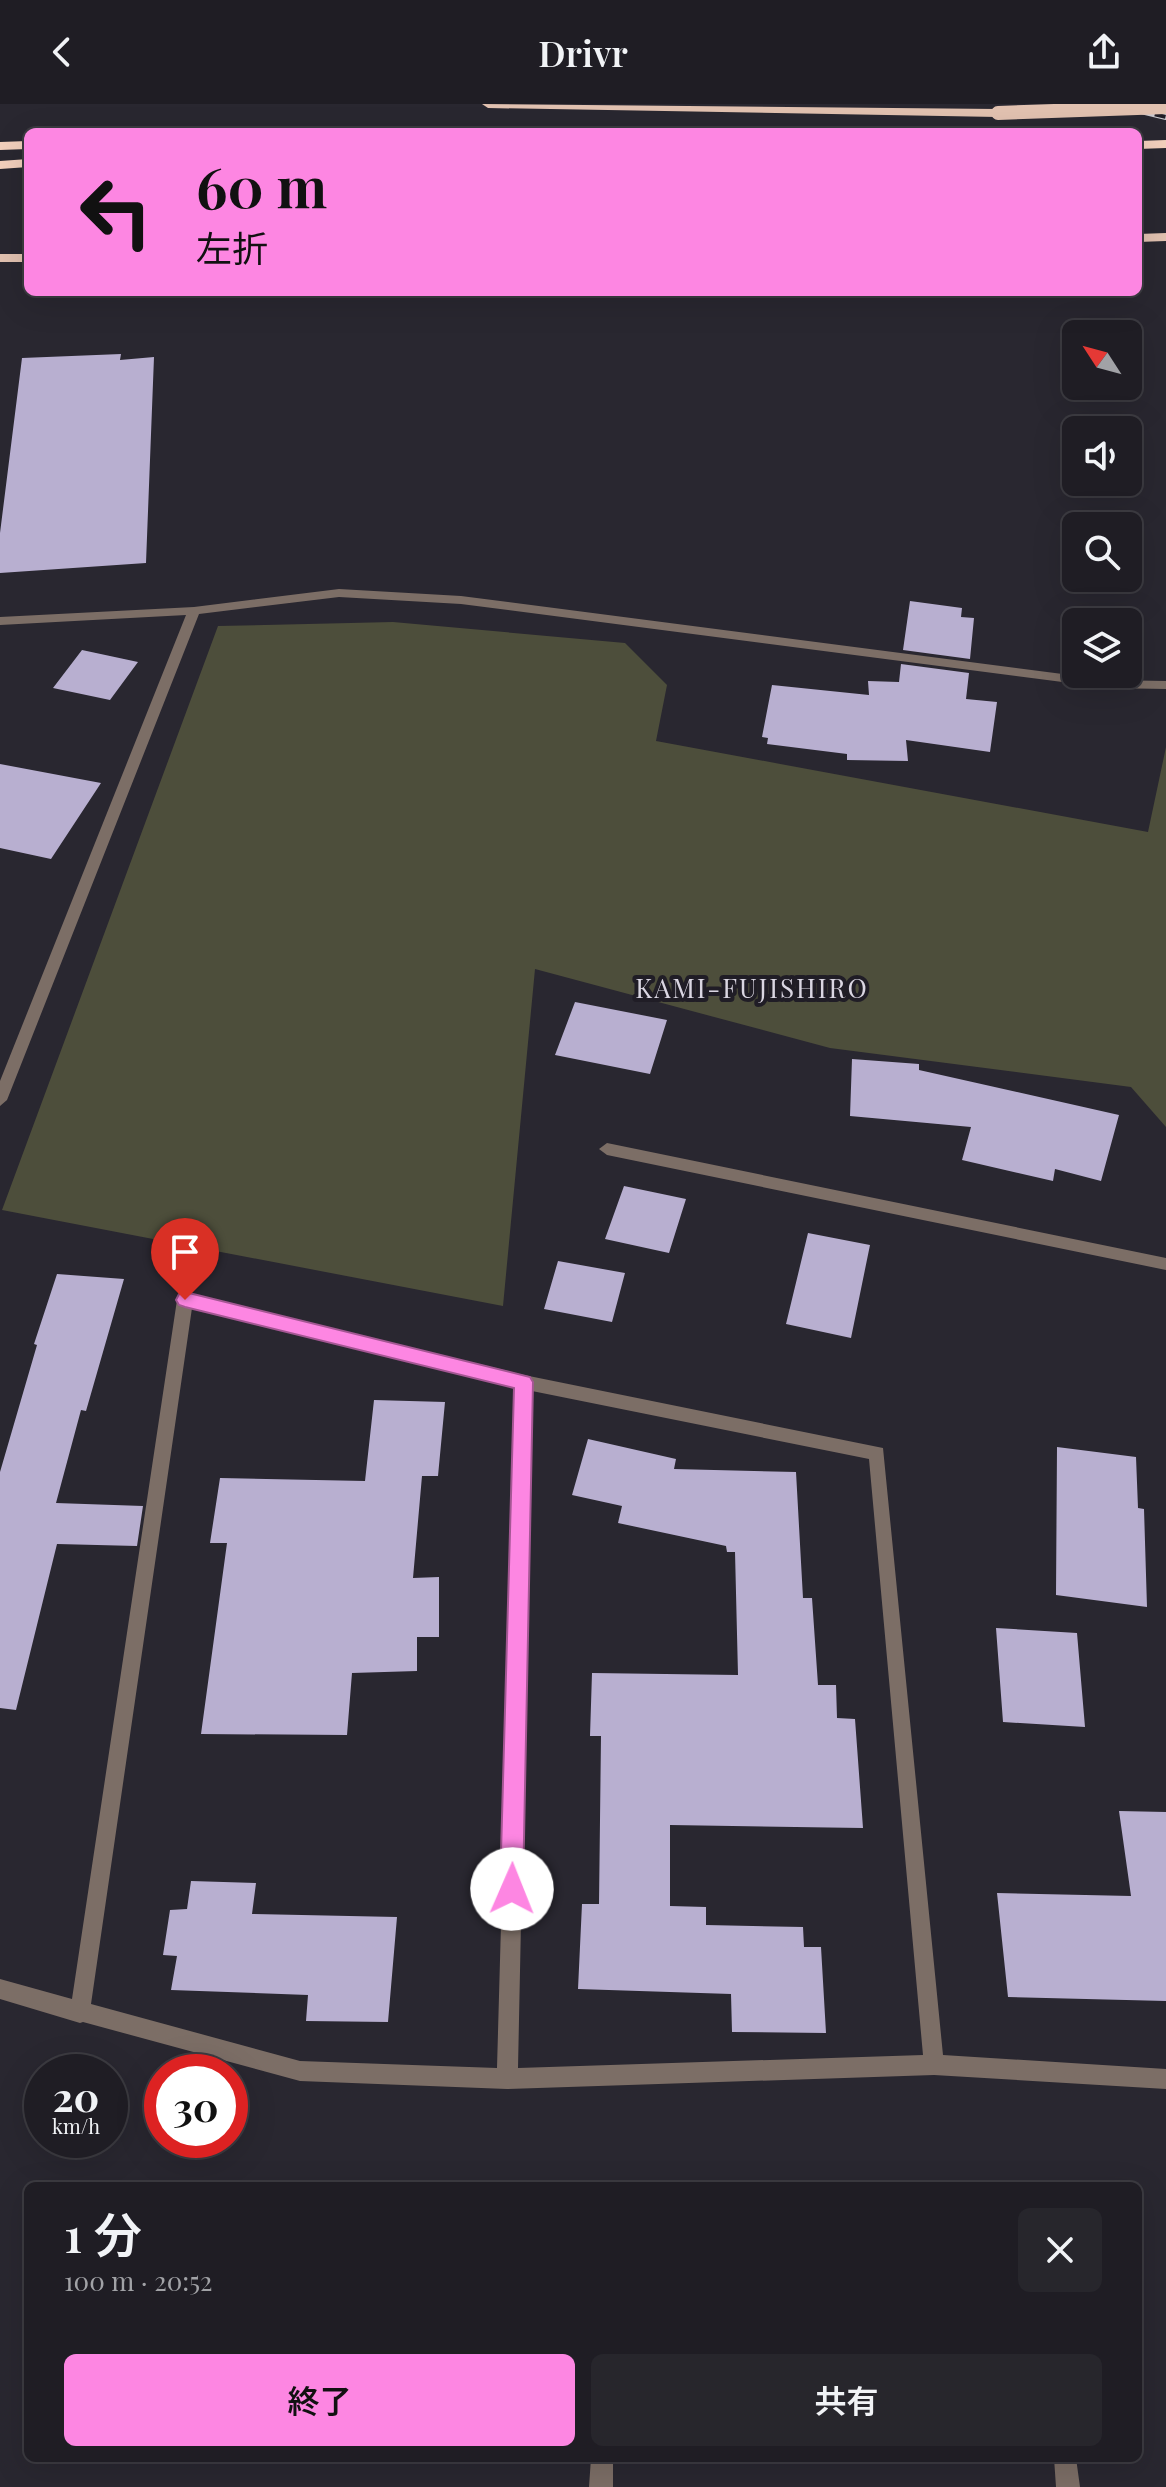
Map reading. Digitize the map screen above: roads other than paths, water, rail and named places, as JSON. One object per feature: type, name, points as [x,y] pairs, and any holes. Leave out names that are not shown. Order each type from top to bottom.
[{"type":"highway","points":[[488,104],[998,113],[1166,107]]},
{"type":"highway","points":[[1142,145],[1166,144]]},
{"type":"highway","points":[[0,146],[24,145]]},
{"type":"highway","points":[[0,165],[24,163]]},
{"type":"highway","points":[[1142,238],[1166,237]]},
{"type":"highway","points":[[0,258],[24,258]]},
{"type":"street","points":[[0,621],[194,611],[339,593],[461,600],[1109,684],[1166,685]]},
{"type":"street","points":[[0,1100],[4,1074],[194,611]]},
{"type":"street","points":[[607,1149],[1166,1264]]},
{"type":"street","points":[[80,2013],[185,1300],[524,1382],[877,1453],[934,2065]]},
{"type":"street","points":[[507,2079],[524,1382]]},
{"type":"street","points":[[0,1989],[300,2071],[507,2079],[934,2065],[1166,2079]]},
{"type":"street","points":[[601,2487],[602,2462]]},
{"type":"street","points":[[1065,2462],[1068,2487]]},
{"type":"railway","points":[[1112,104],[1166,117]]},
{"type":"district","name":"KAMI-FUJISHIRO","points":[[752,989]]}]
